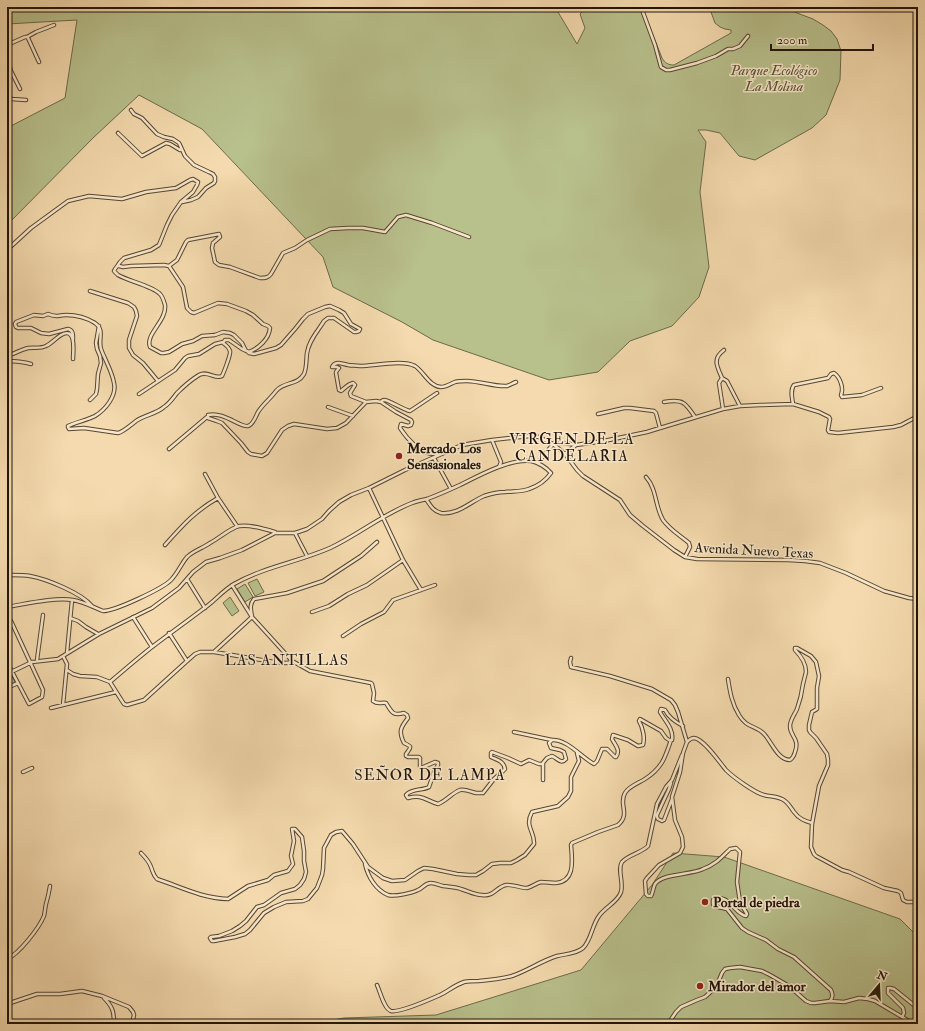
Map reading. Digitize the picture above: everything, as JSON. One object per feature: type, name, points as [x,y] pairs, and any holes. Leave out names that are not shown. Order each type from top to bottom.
[{"type":"street","points":[[641,7],[655,45],[661,67],[666,70],[697,63],[716,56],[728,49],[736,48],[740,46],[748,36]]},
{"type":"street","points":[[7,45],[54,25]]},
{"type":"street","points":[[27,37],[39,62]]},
{"type":"street","points":[[7,57],[11,71],[20,89]]},
{"type":"street","points":[[7,96],[12,99],[26,100]]},
{"type":"street","points":[[131,110],[134,114],[142,118],[158,134],[173,139],[179,143],[182,152]]},
{"type":"street","points":[[118,133],[142,156],[166,143],[170,144],[182,152],[194,165],[213,174],[215,177],[214,183],[206,188],[198,197],[181,202]]},
{"type":"street","points":[[7,250],[31,228],[68,202],[89,196],[122,199],[146,192],[176,188],[190,180],[196,180],[198,182],[193,192],[181,202],[167,225],[158,245],[151,250],[124,258],[114,270],[118,276],[156,291],[162,297],[164,312],[158,326],[149,339],[148,343],[150,348],[164,354],[182,344],[193,341],[202,336],[215,335],[223,332],[234,335],[247,351]]},
{"type":"street","points":[[118,265],[120,267],[169,266],[177,260],[188,240],[219,234],[220,237],[213,243],[212,248],[215,262],[260,278],[265,278],[271,274],[283,253],[330,229],[363,228],[385,232],[398,217],[403,215],[408,215],[470,237]]},
{"type":"street","points":[[169,266],[183,287],[188,311],[194,313],[210,306],[222,303],[235,306],[246,311],[263,324],[270,327],[269,334],[262,344],[249,352],[247,351]]},
{"type":"street","points":[[90,291],[128,303],[134,307],[137,316],[129,340],[129,348],[133,355],[144,363],[158,381]]},
{"type":"street","points":[[139,394],[174,370],[188,356],[199,354],[215,344],[226,340],[229,340],[247,351],[249,354],[276,348],[281,345],[308,314],[325,307],[330,306],[344,313],[351,324],[360,329],[359,331],[354,332],[334,318],[324,321],[311,342],[307,352],[305,373],[294,383],[278,389],[259,410],[251,424],[247,427],[228,418],[209,414],[208,417],[169,449]]},
{"type":"street","points":[[72,359],[73,332],[65,329],[51,334],[46,334],[31,328],[18,328],[15,324],[16,322],[32,316],[43,316],[48,314],[53,316],[66,315],[85,318],[99,326],[101,330],[101,348],[114,383],[113,395],[111,400],[95,416],[68,427],[70,429],[84,428],[122,432],[126,427],[166,406],[177,393],[197,376],[206,374],[218,378],[221,377],[229,358],[230,351],[223,342]]},
{"type":"street","points":[[90,400],[96,394],[97,389],[100,356],[96,343],[99,326]]},
{"type":"street","points":[[7,356],[29,348],[47,346],[64,334],[69,334],[73,339]]},
{"type":"street","points":[[724,350],[717,357],[716,361],[722,378],[727,381],[740,406]]},
{"type":"street","points":[[7,362],[11,361],[31,364]]},
{"type":"street","points":[[441,455],[428,453],[407,438],[400,428],[402,424],[408,426],[411,425],[412,422],[410,418],[396,412],[381,402],[366,402],[351,396],[350,393],[355,385],[353,383],[346,386],[341,391],[338,390],[336,372],[339,368],[332,367],[333,365],[341,363],[361,366],[389,364],[414,365],[432,383],[439,387],[444,387],[456,382],[469,381],[508,386],[516,382]]},
{"type":"street","points":[[793,404],[792,390],[794,385],[828,378],[834,373],[838,376],[843,392],[841,395],[842,397],[862,395],[881,388]]},
{"type":"street","points":[[722,378],[719,383],[723,409]]},
{"type":"street","points":[[381,402],[386,400],[410,411],[437,393]]},
{"type":"street","points":[[664,402],[675,400],[684,404],[695,417]]},
{"type":"street","points":[[208,417],[222,424],[248,452],[262,456],[267,453],[282,430],[288,426],[294,424],[332,429],[341,427],[346,424],[366,402]]},
{"type":"street","points":[[538,463],[553,444],[558,442],[576,445],[604,442],[647,432],[723,409],[740,406],[760,404],[793,404],[819,412],[829,417],[828,430],[830,432],[838,433],[892,427],[901,425],[918,416]]},
{"type":"street","points":[[328,407],[353,416]]},
{"type":"street","points":[[598,414],[624,408],[654,411],[656,413],[660,428]]},
{"type":"street","points":[[7,607],[51,600],[72,600],[82,602],[102,611],[117,608],[163,586],[172,579],[188,556],[237,526],[254,526],[267,529],[275,533],[295,533],[315,524],[339,502],[351,495],[462,445],[530,436],[539,437],[553,444]]},
{"type":"street","points":[[492,440],[501,462],[500,467]]},
{"type":"street","name":"Avenida Nuevo Texas","points":[[553,444],[565,454],[583,476],[620,500],[634,519],[685,557],[697,559],[800,561],[820,563],[846,573],[884,591],[903,597],[918,599]]},
{"type":"street","points":[[565,454],[576,445]]},
{"type":"street","points":[[434,458],[451,489]]},
{"type":"street","points":[[110,682],[152,647],[205,608],[232,585],[246,578],[264,570],[330,548],[412,502],[426,499],[500,467],[515,462],[532,461],[538,463],[551,473],[536,487],[524,491],[505,492],[484,496],[453,512],[442,513],[435,510],[426,499]]},
{"type":"street","points":[[205,474],[218,498],[237,526]]},
{"type":"street","points":[[646,477],[651,484],[664,521],[689,543],[690,547],[685,557]]},
{"type":"street","points":[[369,488],[403,560],[421,590]]},
{"type":"street","points":[[165,545],[196,512],[218,498]]},
{"type":"street","points":[[7,674],[38,660],[58,659],[99,634],[152,608],[179,588],[193,572],[206,562],[242,550],[275,533]]},
{"type":"street","points":[[295,533],[307,556]]},
{"type":"street","points":[[252,617],[251,606],[254,600],[286,593],[323,581],[361,556],[377,542]]},
{"type":"street","points":[[312,612],[329,606],[348,594],[367,585],[403,560]]},
{"type":"street","points":[[11,575],[30,576],[50,582],[65,588],[92,606]]},
{"type":"street","points":[[187,579],[205,608]]},
{"type":"street","points":[[232,585],[252,617],[294,662],[310,671],[370,683],[372,684],[374,693],[373,701],[375,703],[379,704],[384,702],[394,714],[404,713],[407,715],[408,718],[402,725],[401,729],[402,740],[410,747],[406,756],[419,757],[421,768],[431,763],[438,763],[429,787],[408,792],[406,795],[408,798],[416,796],[438,804],[442,803],[461,790],[483,793],[494,779],[505,769],[501,761],[491,757],[490,753],[492,752],[521,764],[529,760],[542,764],[549,756],[552,756],[562,762],[564,761],[566,758],[564,752],[551,748],[549,743],[552,740]]},
{"type":"street","points":[[343,636],[361,624],[384,612],[393,600],[435,585]]},
{"type":"street","points":[[66,654],[72,600]]},
{"type":"street","points":[[38,660],[43,615]]},
{"type":"street","points":[[133,617],[152,647]]},
{"type":"street","points":[[214,652],[252,617]]},
{"type":"street","points":[[70,618],[78,620],[86,627],[99,634]]},
{"type":"street","points":[[7,662],[29,704],[42,697],[43,690],[11,621]]},
{"type":"street","points":[[169,634],[187,660]]},
{"type":"street","points":[[728,679],[731,697],[737,713],[743,722],[765,734],[777,752],[784,759],[790,760],[793,758],[797,744],[791,731],[790,724],[797,710],[806,673],[802,658],[795,648],[814,658],[818,667],[819,676],[817,688],[817,709],[812,712],[809,730],[827,754],[828,765],[819,786],[812,823],[812,852],[816,856],[842,870],[884,888],[898,891],[903,900],[907,902],[918,902]]},
{"type":"street","points":[[67,670],[80,676],[97,677],[110,682],[124,704],[127,705],[144,700],[187,660],[200,652],[214,652],[274,662],[294,662]]},
{"type":"street","points":[[62,705],[67,670],[67,664],[63,656]]},
{"type":"street","points":[[571,658],[570,664],[573,668],[610,676],[640,685],[652,689],[671,700],[678,712],[687,742]]},
{"type":"street","points":[[7,688],[18,683]]},
{"type":"street","points":[[51,708],[116,692]]},
{"type":"street","points":[[364,862],[366,870],[375,886],[382,892],[390,895],[399,895],[419,890],[430,883],[460,888],[483,896],[491,894],[501,886],[507,884],[528,888],[543,882],[560,882],[566,879],[571,872],[572,843],[620,824],[625,815],[623,796],[625,791],[646,778],[662,764],[673,738],[670,728],[660,710],[665,710],[669,717],[683,726]]},
{"type":"street","points":[[514,732],[555,740],[566,744],[594,764],[598,761],[603,748],[607,749],[616,757],[618,755],[618,750],[612,739],[613,735],[628,740],[638,746],[642,746],[644,739],[642,727],[639,721],[640,719],[661,731],[666,738],[671,740]]},
{"type":"street","points":[[683,753],[680,772],[664,820],[658,820],[657,815],[669,789],[687,742],[694,738],[698,739],[712,751],[727,771],[733,776],[758,793],[786,801],[801,819],[812,823]]},
{"type":"street","points":[[141,853],[152,868],[154,876],[158,879],[191,892],[228,899],[248,886],[268,880],[288,871],[293,864],[291,856],[294,841],[292,829],[297,830],[302,837],[304,851],[306,872],[304,879],[295,889],[281,893],[264,905],[257,907],[240,926],[232,931],[210,938],[214,941],[235,937],[250,930],[264,913],[274,907],[286,902],[303,901],[308,899],[317,888],[322,875],[324,848],[331,835],[336,832],[342,831],[353,844],[368,867],[385,879],[392,881],[405,880],[418,870],[424,868],[457,874],[476,875],[484,871],[492,864],[511,863],[517,860],[525,855],[534,844],[534,838],[529,828],[532,812],[558,806],[570,793],[571,777],[579,761],[577,752]]},
{"type":"street","points":[[543,762],[543,780]]},
{"type":"street","points":[[23,772],[32,768]]},
{"type":"street","points":[[377,985],[386,1006],[389,1010],[395,1011],[408,1008],[440,995],[456,985],[465,982],[495,980],[513,975],[544,961],[583,948],[599,916],[620,895],[622,886],[620,868],[622,862],[648,846],[657,804],[666,787],[672,780]]},
{"type":"street","points":[[672,797],[675,820],[682,837],[682,850],[676,856],[659,865],[647,878],[645,881],[646,894],[651,896],[655,885],[660,880],[701,870],[719,860],[730,849],[736,848],[740,852],[737,882],[740,902],[747,914],[746,916],[742,915],[726,900],[720,898],[713,900],[714,906],[727,909],[742,928],[766,940],[778,949],[794,957],[830,990],[833,994],[830,1001]]},
{"type":"street","points":[[7,958],[12,956],[29,939],[39,925],[44,916],[50,886]]},
{"type":"street","points":[[668,1024],[681,1007],[705,998],[716,986],[725,969],[740,967],[762,972],[789,986],[806,1001],[811,1003],[815,1004],[830,1001],[844,1002],[859,998],[868,999],[875,1001],[914,1024]]},
{"type":"street","points":[[902,1016],[904,1013],[903,1008],[888,993],[888,988],[894,989],[916,1006],[918,1010]]},
{"type":"street","points":[[7,1004],[37,994],[60,994],[82,991],[102,996],[129,1008],[134,1015],[132,1024]]},
{"type":"street","points":[[102,996],[112,1008],[114,1014],[114,1024]]},
{"type":"green space","name":"Parque Ecológico La Molina","points":[[7,7],[561,7],[558,12],[577,44],[585,28],[580,14],[587,7],[642,7],[662,58],[670,65],[674,65],[731,33],[731,30],[720,27],[715,23],[711,12],[706,7],[786,7],[823,25],[831,31],[837,39],[841,51],[840,80],[826,115],[812,128],[755,160],[739,156],[720,133],[698,130],[706,142],[700,192],[709,267],[699,297],[672,326],[630,341],[598,372],[549,380],[433,340],[402,322],[333,287],[323,257],[202,129],[139,95],[93,138],[7,225],[7,128],[65,98],[77,20],[7,24]]},
{"type":"green space","points":[[257,579],[264,592],[255,596],[248,583]]},
{"type":"green space","points":[[245,584],[253,597],[245,602],[237,589]]},
{"type":"green space","points":[[230,597],[239,611],[232,616],[223,603]]},
{"type":"green space","points":[[11,674],[15,682],[7,686],[7,676]]},
{"type":"green space","points":[[673,853],[724,857],[900,919],[918,937],[918,1024],[311,1024],[344,1018],[436,1015],[581,970],[652,885]]},
{"type":"place","name":"Mercado Los Sensasionales","points":[[399,456]]},
{"type":"place","name":"Portal de piedra","points":[[705,902]]},
{"type":"place","name":"Mirador del amor","points":[[700,986]]},
{"type":"district","name":"VIRGEN DE LA CANDELARIA","points":[[572,448]]},
{"type":"district","name":"LAS ANTILLAS","points":[[287,660]]},
{"type":"district","name":"SEÑOR DE LAMPA","points":[[430,775]]}]
